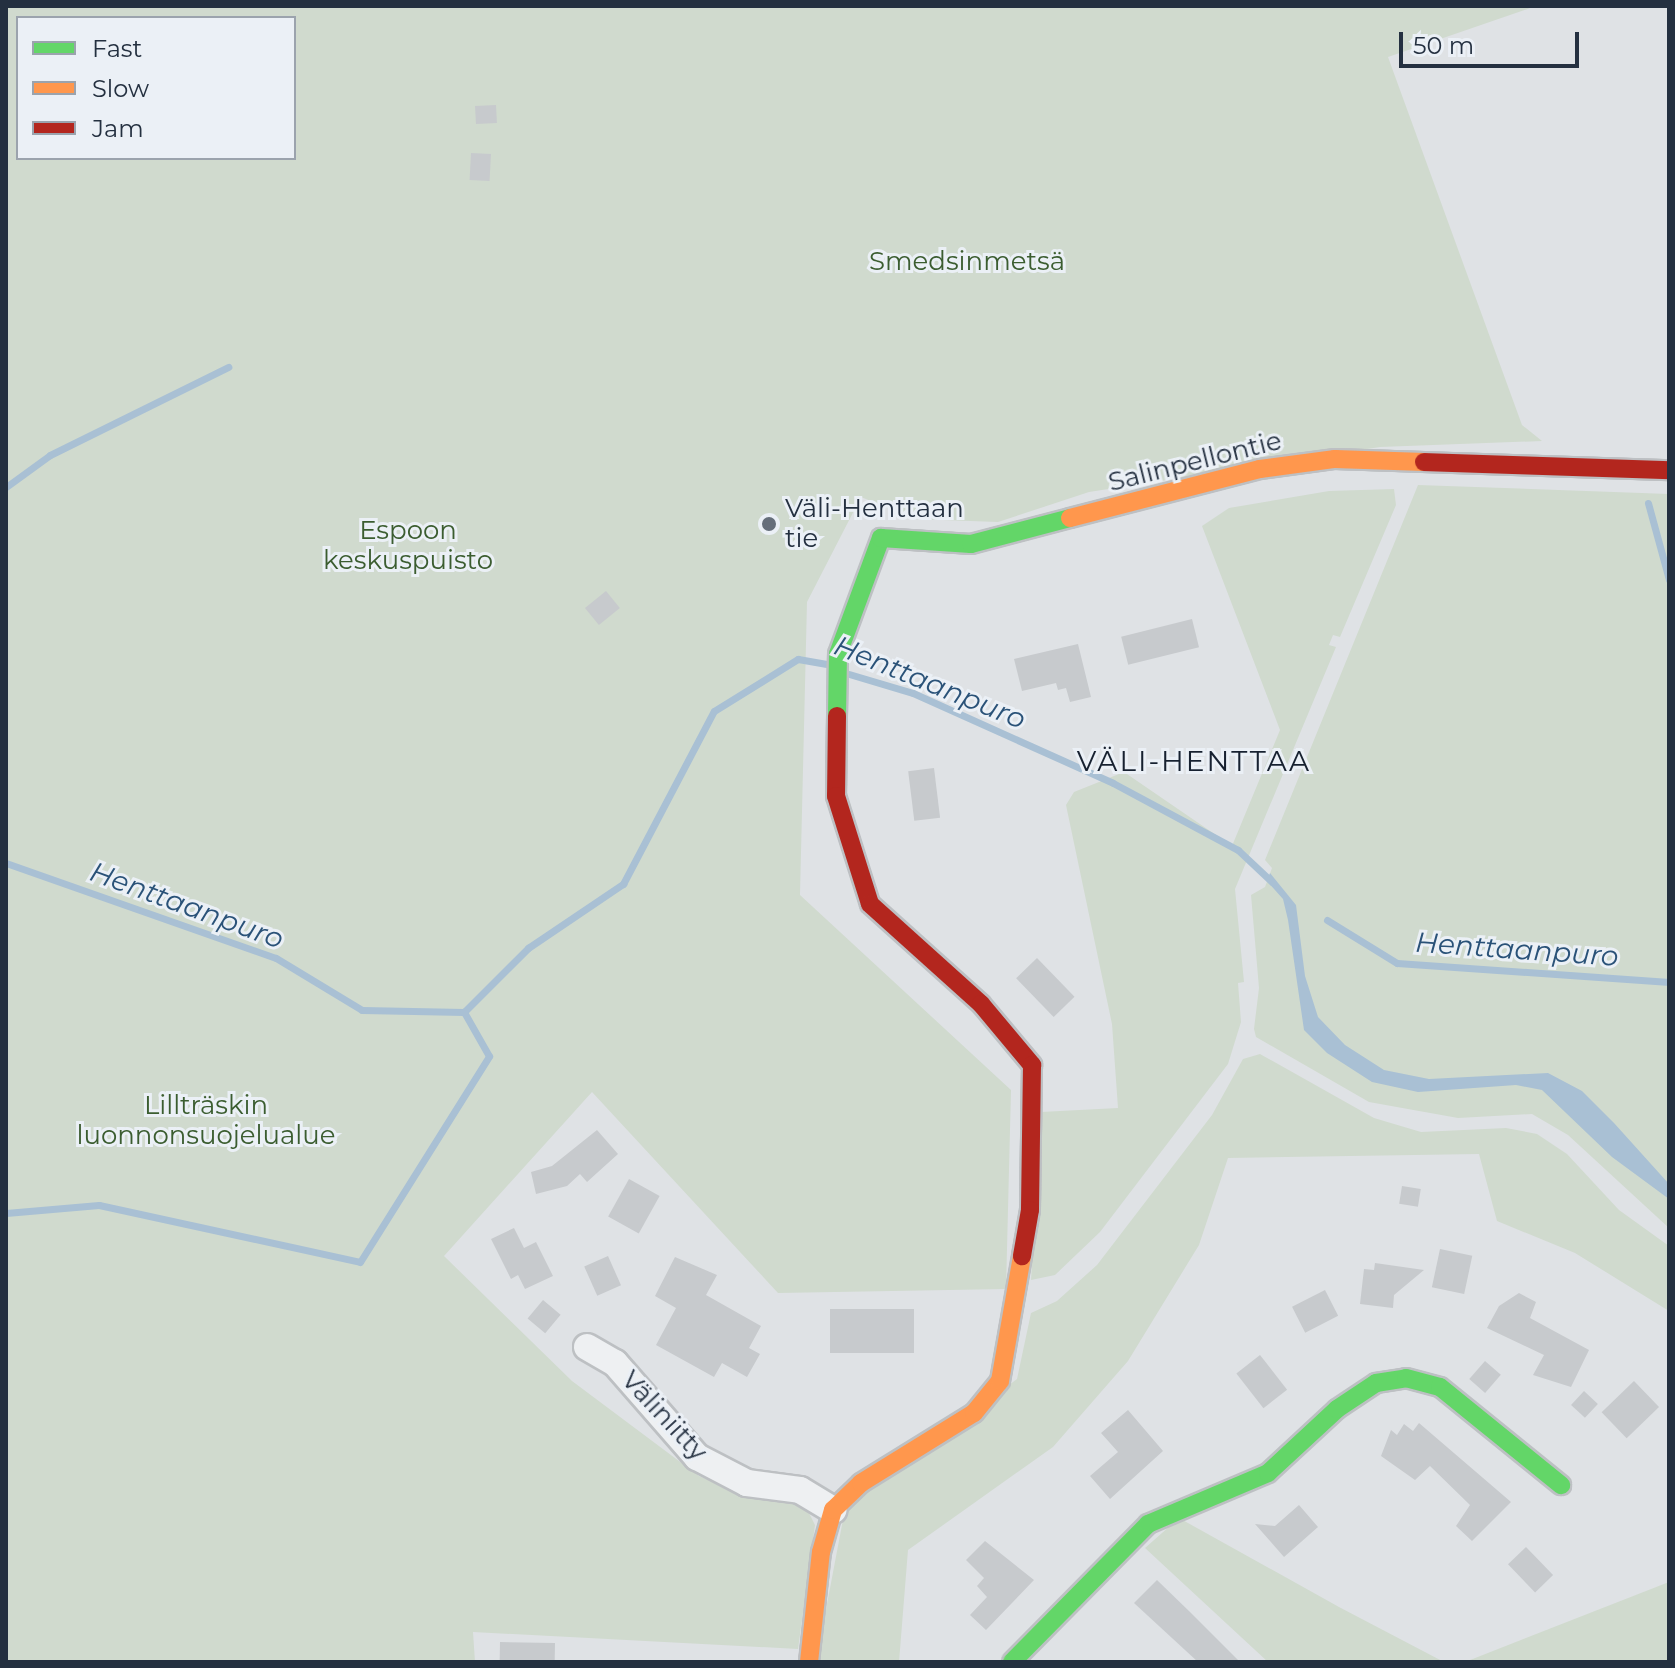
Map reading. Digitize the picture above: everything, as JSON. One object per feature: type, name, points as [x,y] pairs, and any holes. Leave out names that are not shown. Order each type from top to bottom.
[{"type":"street","name":"Salinpellontie","points":[[833,1510],[861,1483],[974,1413],[1000,1381],[1020,1289],[1033,1117],[1032,1065],[981,1004],[870,904],[836,796],[834,690],[838,654],[881,538],[971,544],[1260,469],[1335,459],[1669,470]]},
{"type":"street","name":"Väliniitty","points":[[587,1347],[615,1363],[697,1457],[747,1483],[800,1490],[833,1510]]},
{"type":"street","points":[[1012,1662],[1148,1524],[1268,1473],[1337,1409],[1376,1383],[1406,1378],[1440,1387],[1561,1485]]},
{"type":"street","points":[[809,1662],[821,1552],[833,1510]]},
{"type":"green space","name":"Espoon keskuspuisto","points":[[6,6],[1536,6],[1388,57],[1522,425],[1542,441],[1380,447],[1089,492],[998,522],[915,519],[861,497],[807,602],[800,895],[1011,1090],[1006,1289],[778,1293],[592,1092],[444,1256],[572,1381],[699,1476],[739,1493],[805,1505],[815,1525],[798,1649],[473,1632],[475,1662],[6,1662]]},
{"type":"green space","points":[[1418,485],[1669,494],[1669,1228],[1568,1135],[1532,1114],[1458,1118],[1369,1102],[1256,1037],[1254,1029],[1259,988],[1251,895],[1265,887],[1272,868],[1265,860]]},
{"type":"green space","points":[[1394,489],[1396,505],[1340,637],[1333,635],[1329,645],[1336,647],[1235,889],[1244,982],[1238,983],[1241,1022],[1228,1064],[1100,1232],[1055,1275],[1031,1280],[1041,1112],[1118,1108],[1112,1024],[1066,805],[1074,792],[1124,772],[1232,846],[1280,730],[1202,526],[1229,508],[1329,491]]},
{"type":"green space","points":[[1260,1054],[1374,1118],[1421,1132],[1506,1128],[1537,1134],[1567,1154],[1619,1210],[1669,1246],[1669,1311],[1575,1253],[1497,1221],[1479,1154],[1228,1158],[1199,1245],[1128,1361],[1053,1447],[908,1550],[899,1662],[816,1662],[845,1509],[1017,1379],[1031,1313],[1057,1301],[1097,1265],[1212,1115],[1243,1059]]},
{"type":"green space","points":[[1179,1518],[1444,1662],[1268,1662],[1145,1548]]},
{"type":"green space","points":[[1669,1582],[1669,1662],[1465,1662]]},
{"type":"water","points":[[1270,873],[1296,905],[1305,976],[1318,1017],[1345,1045],[1384,1070],[1429,1079],[1548,1073],[1582,1091],[1614,1123],[1669,1184],[1669,1199],[1612,1157],[1542,1090],[1516,1085],[1418,1092],[1372,1082],[1327,1053],[1304,1030],[1288,920],[1283,899],[1267,881]]},
{"type":"building","points":[[496,105],[497,123],[476,124],[475,106]]},
{"type":"building","points":[[471,153],[491,154],[490,181],[470,180]]},
{"type":"building","points":[[606,591],[620,608],[599,625],[585,608]]},
{"type":"building","points":[[1192,619],[1199,647],[1128,665],[1121,637]]},
{"type":"building","points":[[1078,644],[1091,697],[1070,702],[1066,688],[1058,690],[1056,683],[1022,691],[1014,659]]},
{"type":"building","points":[[934,768],[940,818],[914,821],[908,771]]},
{"type":"building","points":[[1037,958],[1075,997],[1054,1017],[1016,978]]},
{"type":"building","points":[[597,1130],[618,1154],[587,1182],[580,1174],[567,1186],[536,1194],[531,1172],[552,1166]]},
{"type":"building","points":[[629,1179],[660,1196],[639,1234],[608,1217]]},
{"type":"building","points":[[1402,1186],[1421,1189],[1418,1207],[1399,1204]]},
{"type":"building","points":[[514,1228],[524,1248],[536,1242],[553,1276],[525,1289],[518,1275],[511,1279],[491,1239]]},
{"type":"building","points":[[1440,1249],[1472,1256],[1464,1294],[1432,1287]]},
{"type":"building","points":[[608,1256],[621,1285],[597,1296],[584,1267]]},
{"type":"building","points":[[675,1257],[717,1275],[706,1295],[761,1326],[749,1348],[760,1354],[747,1377],[722,1363],[714,1377],[656,1345],[676,1308],[655,1296]]},
{"type":"building","points":[[1375,1263],[1424,1270],[1394,1295],[1393,1308],[1360,1304],[1364,1269],[1374,1270]]},
{"type":"building","points":[[1325,1290],[1338,1316],[1305,1333],[1292,1307]]},
{"type":"building","points":[[1519,1293],[1536,1302],[1530,1318],[1589,1350],[1571,1387],[1533,1375],[1544,1355],[1487,1328],[1499,1306]]},
{"type":"building","points":[[543,1300],[561,1315],[545,1333],[528,1318]]},
{"type":"building","points":[[830,1309],[914,1309],[914,1353],[830,1353]]},
{"type":"building","points":[[1260,1355],[1287,1390],[1263,1408],[1236,1373]]},
{"type":"building","points":[[1485,1361],[1501,1375],[1485,1393],[1469,1379]]},
{"type":"building","points":[[1634,1381],[1659,1407],[1627,1438],[1602,1412]]},
{"type":"building","points":[[1584,1391],[1598,1404],[1585,1418],[1571,1405]]},
{"type":"building","points":[[1128,1410],[1163,1451],[1110,1499],[1090,1476],[1118,1452],[1101,1433]]},
{"type":"building","points":[[1419,1423],[1511,1502],[1472,1541],[1456,1526],[1470,1505],[1430,1466],[1415,1480],[1381,1456],[1391,1430],[1397,1435],[1404,1424],[1413,1431]]},
{"type":"building","points":[[1299,1505],[1318,1527],[1284,1557],[1255,1524],[1275,1526]]},
{"type":"building","points":[[985,1541],[1034,1580],[986,1630],[970,1615],[987,1597],[977,1586],[984,1578],[966,1560]]},
{"type":"building","points":[[1526,1547],[1553,1575],[1535,1592],[1508,1564]]},
{"type":"building","points":[[1157,1580],[1240,1662],[1198,1662],[1134,1603]]},
{"type":"building","points":[[500,1642],[555,1643],[555,1662],[500,1662]]},
{"type":"waterway","points":[[6,487],[50,455],[228,367]]},
{"type":"waterway","points":[[1648,503],[1669,580]]},
{"type":"waterway","name":"Henttaanpuro","points":[[6,863],[276,958],[362,1010],[464,1012],[528,948],[623,884],[714,711],[798,659],[827,664]]},
{"type":"waterway","name":"Henttaanpuro","points":[[849,674],[913,693],[1113,783],[1238,850],[1272,882]]},
{"type":"waterway","name":"Henttaanpuro","points":[[1327,920],[1397,963],[1669,982]]},
{"type":"waterway","points":[[6,1213],[99,1205],[360,1262],[489,1056],[464,1012]]},
{"type":"traffic: fast","points":[[837,716],[838,654],[881,538],[971,544],[1070,518]]},
{"type":"traffic: fast","points":[[1012,1662],[1148,1524],[1268,1473],[1337,1409],[1376,1383],[1406,1378],[1440,1387],[1561,1485]]},
{"type":"traffic: slow","points":[[1070,518],[1260,469],[1335,459],[1424,462]]},
{"type":"traffic: slow","points":[[809,1662],[821,1552],[833,1510],[861,1483],[974,1413],[1000,1381],[1022,1256]]},
{"type":"traffic: jam","points":[[1424,462],[1669,470]]},
{"type":"traffic: jam","points":[[837,716],[836,796],[870,904],[981,1004],[1032,1065],[1030,1210],[1022,1256]]},
{"type":"place","name":"Väli-Henttaan tie","points":[[769,524]]},
{"type":"district","name":"VÄLI-HENTTAA","points":[[1194,761]]},
{"type":"park label","name":"Smedsinmetsä","points":[[967,262]]},
{"type":"park label","name":"Lillträskin luonnonsuojelualue","points":[[206,1121]]}]
